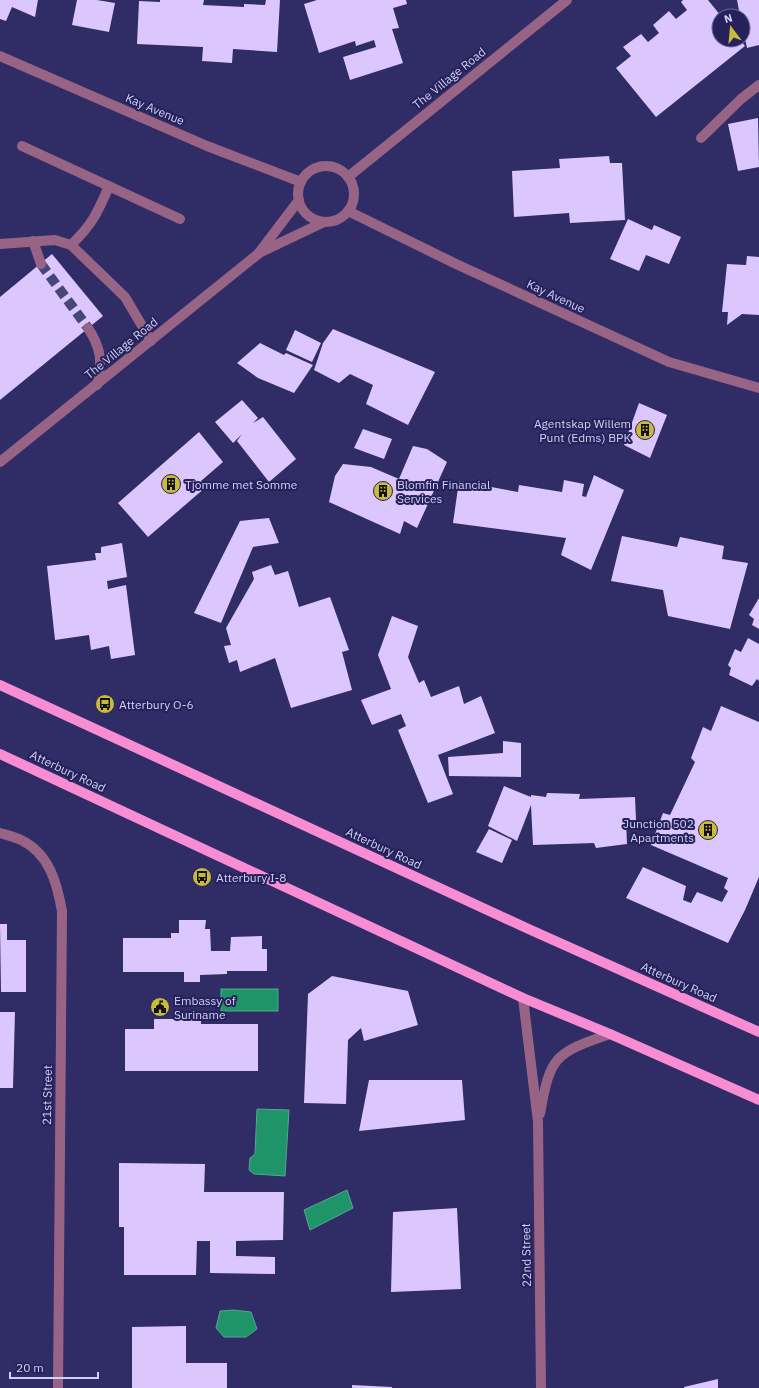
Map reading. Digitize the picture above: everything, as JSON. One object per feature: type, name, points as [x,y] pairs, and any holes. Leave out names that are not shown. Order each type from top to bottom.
[{"type":"main road","name":"Atterbury Road","points":[[0,685],[533,931],[759,1032]]},
{"type":"main road","name":"Atterbury Road","points":[[0,754],[523,998],[610,1034],[759,1100]]},
{"type":"street","name":"The Village Road","points":[[348,177],[567,0]]},
{"type":"street","name":"Kay Avenue","points":[[0,56],[207,146],[301,182]]},
{"type":"street","points":[[701,138],[741,99],[759,85]]},
{"type":"street","points":[[22,146],[180,219]]},
{"type":"street","points":[[332,167],[341,170],[353,185],[354,194],[348,211],[333,221],[324,222],[315,220],[302,208],[299,200],[301,182],[306,174],[314,169],[332,167]]},
{"type":"street","points":[[71,245],[96,217],[109,186]]},
{"type":"street","points":[[258,254],[299,200]]},
{"type":"street","name":"Kay Avenue","points":[[348,211],[463,267],[669,362],[759,388]]},
{"type":"street","points":[[258,254],[324,222]]},
{"type":"street","points":[[0,244],[55,240],[71,245],[125,297],[151,341]]},
{"type":"street","points":[[32,241],[41,264]]},
{"type":"street","name":"The Village Road","points":[[0,462],[258,254]]},
{"type":"street","points":[[88,328],[100,351],[101,368],[97,385]]},
{"type":"street","name":"21st Street","points":[[0,833],[22,840],[39,852],[50,869],[58,888],[62,911],[58,1388]]},
{"type":"street","name":"22nd Street","points":[[523,998],[538,1122],[541,1388]]},
{"type":"street","name":"22nd Street","points":[[538,1122],[545,1084],[555,1061],[575,1046],[610,1034]]},
{"type":"shaded area","points":[[221,989],[278,989],[278,1011],[221,1011]]},
{"type":"shaded area","points":[[257,1109],[289,1110],[285,1176],[254,1174],[249,1170],[250,1158],[255,1154]]},
{"type":"shaded area","points":[[347,1190],[353,1208],[310,1230],[304,1210]]},
{"type":"shaded area","points":[[233,1310],[251,1312],[257,1329],[246,1337],[224,1337],[216,1328],[220,1311]]},
{"type":"building","points":[[0,0],[38,0],[35,17],[12,7],[6,21],[0,19]]},
{"type":"building","points":[[77,0],[97,0],[115,3],[109,32],[72,25]]},
{"type":"building","points":[[160,0],[204,0],[203,5],[244,7],[244,4],[265,5],[266,0],[280,0],[277,52],[233,49],[232,63],[202,61],[203,47],[137,44],[139,1],[160,2]]},
{"type":"building","points":[[317,0],[406,0],[407,4],[393,8],[399,28],[392,29],[403,63],[350,80],[343,57],[376,47],[374,40],[356,46],[355,41],[319,53],[304,4]]},
{"type":"building","points":[[683,0],[708,0],[714,8],[711,8],[711,48],[742,48],[656,117],[616,68],[631,56],[623,47],[641,34],[648,42],[659,33],[653,25],[669,11],[676,19],[687,10],[681,2]]},
{"type":"building","points":[[737,0],[759,0],[759,45],[751,47],[751,8],[738,8]]},
{"type":"building","points":[[758,118],[759,167],[738,171],[728,124]]},
{"type":"building","points":[[609,156],[610,163],[622,163],[625,220],[570,223],[569,213],[514,217],[512,171],[560,168],[559,159]]},
{"type":"building","points":[[628,219],[652,230],[654,225],[681,237],[669,264],[646,255],[639,271],[610,259]]},
{"type":"building","points":[[52,254],[103,316],[0,400],[0,297]]},
{"type":"building","points":[[747,256],[759,257],[759,315],[742,314],[727,325],[728,312],[722,312],[727,264],[746,265]]},
{"type":"building","points":[[333,329],[435,372],[408,425],[366,404],[373,385],[350,374],[339,383],[314,370],[323,343]]},
{"type":"building","points":[[295,330],[321,343],[312,362],[286,350]]},
{"type":"building","points":[[260,343],[284,355],[286,353],[313,365],[294,393],[258,378],[237,363]]},
{"type":"building","points":[[242,400],[258,418],[253,423],[263,417],[296,459],[269,482],[237,441],[242,434],[233,443],[215,422]]},
{"type":"building","name":"Agentskap Willem Punt (Edms) BPK","points":[[639,403],[667,415],[650,458],[624,445]]},
{"type":"building","points":[[363,429],[392,439],[384,459],[354,448]]},
{"type":"building","name":"Tjomme met Somme","points":[[199,432],[223,462],[201,481],[206,487],[148,537],[118,503]]},
{"type":"building","name":"Blomfin Financial Services","points":[[413,446],[427,449],[447,462],[417,528],[404,521],[400,534],[329,502],[335,476],[343,464],[371,467],[399,479]]},
{"type":"building","points":[[594,475],[624,490],[591,570],[561,555],[566,538],[453,523],[459,481],[518,492],[519,485],[562,492],[564,480],[584,484],[582,496],[586,497]]},
{"type":"building","points":[[269,518],[279,543],[253,547],[221,623],[194,613],[240,521]]},
{"type":"building","points":[[622,536],[677,547],[680,537],[724,546],[722,559],[748,563],[730,629],[668,616],[663,590],[611,581]]},
{"type":"building","points":[[122,543],[127,577],[107,581],[108,589],[126,585],[135,655],[111,659],[109,646],[91,650],[89,635],[55,640],[47,566],[96,560],[95,553],[101,553],[101,547]]},
{"type":"building","points":[[271,565],[275,575],[288,571],[299,607],[330,597],[349,650],[342,652],[352,690],[291,708],[275,658],[240,672],[237,660],[229,663],[224,646],[231,645],[226,628],[254,579],[252,572]]},
{"type":"building","points":[[759,598],[759,629],[752,625],[754,619],[749,615]]},
{"type":"building","points":[[392,616],[418,626],[408,657],[419,683],[424,680],[431,697],[459,686],[464,704],[481,696],[495,733],[438,755],[453,794],[428,803],[398,730],[406,726],[401,714],[372,725],[361,700],[391,689],[378,655]]},
{"type":"building","points":[[748,638],[759,644],[759,681],[757,679],[752,686],[729,675],[731,668],[728,665],[735,649],[741,652]]},
{"type":"building","name":"Junction 502 Apartments","points":[[721,706],[759,722],[759,877],[745,910],[728,943],[626,898],[643,867],[686,886],[683,900],[691,903],[697,892],[722,902],[728,891],[724,888],[728,878],[651,845],[663,813],[670,815],[695,762],[691,758],[703,727],[711,731]]},
{"type":"building","points":[[503,741],[521,743],[521,777],[449,776],[448,757],[503,753]]},
{"type":"building","points":[[504,786],[531,797],[531,795],[546,797],[547,793],[580,794],[579,799],[635,797],[636,820],[626,821],[627,844],[596,848],[594,843],[533,845],[531,805],[517,841],[488,826]]},
{"type":"building","points":[[489,829],[512,840],[502,863],[476,852]]},
{"type":"building","points":[[179,920],[206,920],[205,929],[210,929],[211,951],[230,951],[231,937],[262,936],[262,949],[267,949],[267,971],[227,971],[227,974],[200,975],[200,982],[184,982],[184,972],[123,972],[123,938],[171,938],[171,933],[179,933]]},
{"type":"building","points":[[0,924],[7,924],[7,940],[26,940],[26,992],[1,992]]},
{"type":"building","points":[[332,976],[408,991],[418,1025],[364,1041],[361,1028],[348,1040],[346,1104],[304,1103],[308,994]]},
{"type":"building","points":[[0,1012],[15,1012],[13,1088],[0,1088]]},
{"type":"building","points":[[154,1019],[201,1019],[201,1024],[258,1024],[258,1071],[125,1071],[125,1029],[154,1029]]},
{"type":"building","points":[[369,1080],[462,1080],[465,1120],[359,1131]]},
{"type":"building","points":[[119,1163],[205,1164],[204,1192],[284,1192],[283,1240],[236,1241],[236,1256],[275,1257],[275,1274],[210,1273],[210,1241],[197,1241],[196,1275],[124,1275],[124,1227],[119,1227]]},
{"type":"building","points":[[457,1208],[461,1289],[391,1292],[393,1212]]},
{"type":"building","points":[[186,1326],[186,1363],[227,1363],[227,1388],[132,1388],[132,1327]]},
{"type":"building","points":[[718,1379],[718,1388],[684,1388],[684,1387]]},
{"type":"building","points":[[352,1385],[392,1387],[392,1388],[352,1388]]},
{"type":"tunnel","points":[[41,264],[88,328]]},
{"type":"place","name":"Agentskap Willem Punt (Edms) BPK","points":[[645,430]]},
{"type":"place","name":"Tjomme met Somme","points":[[171,484]]},
{"type":"place","name":"Blomfin Financial Services","points":[[383,491]]},
{"type":"place","name":"Atterbury O-6","points":[[105,704]]},
{"type":"place","name":"Junction 502 Apartments","points":[[708,830]]},
{"type":"place","name":"Atterbury I-8","points":[[202,877]]},
{"type":"place","name":"Embassy of Suriname","points":[[160,1007]]}]
